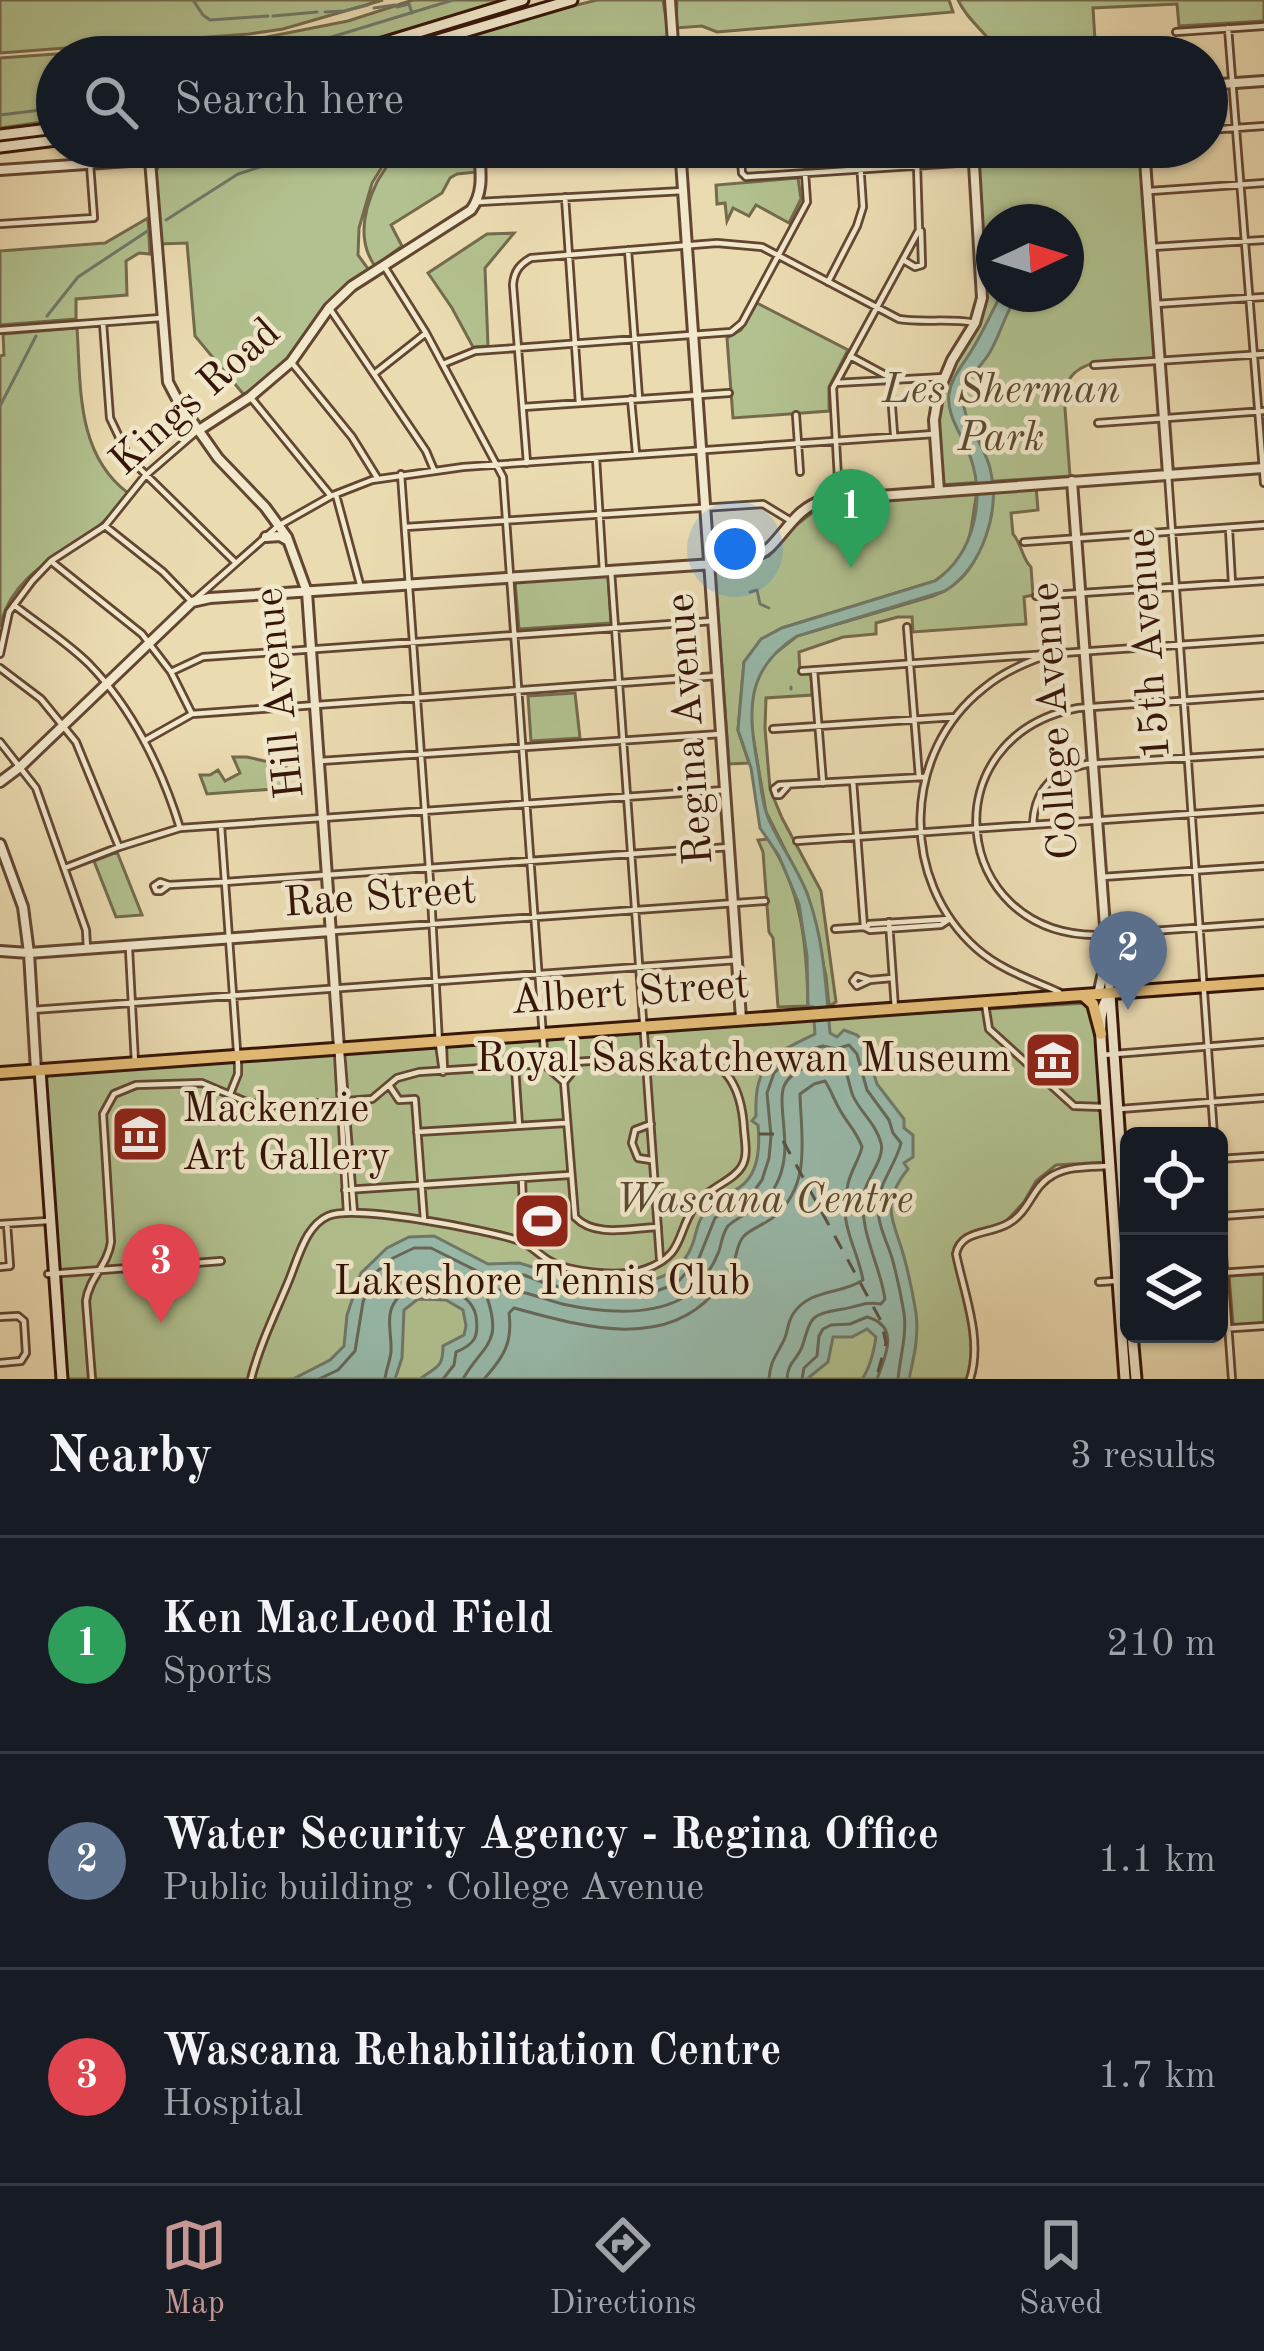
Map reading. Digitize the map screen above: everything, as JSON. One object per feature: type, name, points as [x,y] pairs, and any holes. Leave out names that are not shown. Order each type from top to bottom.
[{"type":"main road","points":[[406,36],[523,0]]},
{"type":"main road","points":[[451,36],[572,0]]},
{"type":"main road","points":[[0,135],[36,131]]},
{"type":"main road","points":[[0,147],[36,143]]},
{"type":"main road","name":"Albert Street","points":[[0,1072],[745,1018],[986,1009],[1044,992],[1084,996],[1264,982]]},
{"type":"main road","name":"College Avenue","points":[[1104,994],[1101,1034],[1108,1054]]},
{"type":"main road","name":"College Avenue","points":[[1104,994],[1120,1166]]},
{"type":"main road","points":[[1084,996],[1094,1004],[1101,1034]]},
{"type":"main road","points":[[36,1070],[59,1379]]},
{"type":"main road","name":"College Avenue","points":[[1125,1343],[1125,1379]]},
{"type":"main road","name":"College Avenue","points":[[1127,1343],[1136,1379]]},
{"type":"street","points":[[670,0],[673,36]]},
{"type":"street","points":[[1176,32],[1264,26]]},
{"type":"street","points":[[1228,28],[1264,483]]},
{"type":"street","points":[[1228,83],[1264,81]]},
{"type":"street","points":[[1228,129],[1264,126]]},
{"type":"street","points":[[0,170],[36,168]]},
{"type":"street","points":[[0,224],[94,218],[90,168]]},
{"type":"street","name":"Hill Avenue","points":[[151,168],[168,382],[218,458],[265,507],[289,541],[307,592],[339,1048]]},
{"type":"street","points":[[480,168],[477,202],[683,190]]},
{"type":"street","name":"Regina Avenue","points":[[681,168],[737,960],[745,1018]]},
{"type":"street","points":[[742,168],[746,177],[882,168]]},
{"type":"street","points":[[902,260],[915,267],[924,262],[916,168]]},
{"type":"street","points":[[939,490],[936,406],[944,376],[975,323],[983,289],[974,168]]},
{"type":"street","name":"15th Avenue","points":[[1146,168],[1213,1127]]},
{"type":"street","points":[[828,282],[863,207],[860,170]]},
{"type":"street","points":[[443,364],[476,351],[724,334],[738,328],[807,202],[805,173]]},
{"type":"street","points":[[1148,191],[1264,183]]},
{"type":"street","points":[[566,197],[579,403]]},
{"type":"street","name":"Kings Road","points":[[0,654],[9,612],[51,561],[105,526],[145,476],[290,362],[329,308],[352,286],[465,216],[477,202]]},
{"type":"street","points":[[839,498],[835,383],[920,225]]},
{"type":"street","points":[[1152,247],[1264,240]]},
{"type":"street","points":[[526,463],[513,285],[520,265],[532,258],[751,244],[905,321],[975,323]]},
{"type":"street","points":[[628,250],[636,455]]},
{"type":"street","points":[[384,266],[426,333],[503,477],[545,1065],[563,1082],[572,1212],[583,1225],[602,1230],[658,1226]]},
{"type":"street","points":[[1156,304],[1264,297]]},
{"type":"street","points":[[329,308],[426,451],[434,470]]},
{"type":"street","points":[[0,330],[161,318]]},
{"type":"street","points":[[103,323],[110,418],[129,458],[235,562]]},
{"type":"street","points":[[374,374],[426,333]]},
{"type":"street","points":[[1094,365],[1264,355]]},
{"type":"street","points":[[850,356],[890,380],[894,437]]},
{"type":"street","points":[[290,362],[352,437],[378,479]]},
{"type":"street","points":[[835,383],[944,376]]},
{"type":"street","points":[[523,407],[728,393]]},
{"type":"street","points":[[250,397],[333,495],[361,588]]},
{"type":"street","points":[[1098,423],[1261,411]]},
{"type":"street","points":[[796,415],[800,472]]},
{"type":"street","points":[[0,782],[235,562],[278,526],[333,495],[378,479],[434,470],[934,434]]},
{"type":"street","points":[[596,458],[616,627],[660,1262]]},
{"type":"street","points":[[192,602],[747,560],[767,550],[814,503],[839,498],[1263,468]]},
{"type":"street","points":[[400,474],[443,1072]]},
{"type":"street","name":"College Avenue","points":[[1072,481],[1105,934],[1104,994]]},
{"type":"street","points":[[405,527],[763,504],[791,521]]},
{"type":"street","points":[[1024,542],[1264,525]]},
{"type":"street","points":[[105,526],[192,602]]},
{"type":"street","points":[[1229,527],[1232,583]]},
{"type":"street","points":[[266,536],[289,541]]},
{"type":"street","points":[[51,561],[142,634],[193,714]]},
{"type":"street","points":[[1036,596],[1264,580]]},
{"type":"street","points":[[209,586],[210,598]]},
{"type":"street","points":[[14,605],[86,661],[118,698],[172,800],[180,828]]},
{"type":"street","points":[[170,672],[203,657],[713,621]]},
{"type":"street","points":[[907,627],[922,777],[920,833],[928,874],[950,919],[982,954],[1044,992]]},
{"type":"street","points":[[802,671],[1264,639]]},
{"type":"street","points":[[922,777],[955,717],[985,686],[1050,654]]},
{"type":"street","points":[[1007,656],[1005,665],[1011,670]]},
{"type":"street","points":[[0,668],[41,699],[76,742],[119,847]]},
{"type":"street","points":[[814,670],[823,783]]},
{"type":"street","points":[[143,742],[193,714],[717,676]]},
{"type":"street","points":[[1264,695],[1088,707],[1042,718],[1004,746],[994,760],[981,785],[976,829],[986,869],[997,886],[1016,907],[1059,931],[1105,934],[1264,922]]},
{"type":"street","points":[[773,729],[955,717]]},
{"type":"street","points":[[319,761],[721,734]]},
{"type":"street","points":[[0,742],[36,788],[86,930],[87,949]]},
{"type":"street","points":[[1033,825],[1037,800],[1050,780],[1068,769],[1264,753]]},
{"type":"street","points":[[788,786],[922,777]]},
{"type":"street","points":[[853,781],[865,927]]},
{"type":"street","points":[[64,868],[180,828],[725,790]]},
{"type":"street","points":[[797,841],[1264,809]]},
{"type":"street","points":[[221,825],[238,1074],[230,1094]]},
{"type":"street","points":[[0,844],[23,907],[36,1070]]},
{"type":"street","points":[[170,885],[730,847]]},
{"type":"street","points":[[1101,877],[1264,866]]},
{"type":"street","name":"Rae Street","points":[[0,951],[29,953],[765,901]]},
{"type":"street","points":[[835,928],[950,919]]},
{"type":"street","points":[[889,926],[893,1009]]},
{"type":"street","points":[[129,946],[136,1063]]},
{"type":"street","points":[[32,1010],[737,960]]},
{"type":"street","points":[[870,980],[893,978]]},
{"type":"street","points":[[986,1009],[989,1029],[1075,1106],[1264,1098]]},
{"type":"street","points":[[1108,1054],[1264,1042]]},
{"type":"street","points":[[339,1048],[351,1213]]},
{"type":"street","points":[[114,1269],[103,1126],[110,1098],[128,1086],[207,1084],[272,1106],[372,1099],[410,1073],[701,1056],[720,1066],[731,1080],[741,1102],[745,1135],[746,1154],[740,1170],[697,1203],[676,1250],[660,1262],[642,1271],[583,1271],[552,1262],[524,1242],[424,1220],[351,1213],[326,1216],[306,1239],[251,1379]]},
{"type":"street","points":[[563,1082],[580,1063]]},
{"type":"street","points":[[515,1067],[519,1126]]},
{"type":"street","points":[[389,1085],[399,1100],[415,1099],[424,1220]]},
{"type":"street","points":[[417,1132],[566,1123]]},
{"type":"street","points":[[651,1124],[635,1130],[632,1143],[638,1158],[653,1161]]},
{"type":"street","points":[[1228,1158],[1264,1156]]},
{"type":"street","points":[[970,1379],[975,1345],[956,1254],[959,1243],[1015,1220],[1042,1182],[1058,1172],[1120,1166]]},
{"type":"street","points":[[349,1190],[569,1175]]},
{"type":"street","points":[[522,1178],[524,1242]]},
{"type":"street","points":[[1228,1215],[1264,1213]]},
{"type":"street","points":[[0,1267],[10,1266],[4,1224],[47,1221]]},
{"type":"street","points":[[86,1301],[91,1282],[110,1254],[111,1242]]},
{"type":"street","points":[[51,1274],[221,1261]]},
{"type":"street","points":[[1228,1273],[1264,1270]]},
{"type":"street","points":[[83,1271],[92,1379]]},
{"type":"street","points":[[1099,1282],[1120,1280]]},
{"type":"street","points":[[0,1317],[18,1316],[24,1321],[26,1353],[21,1361],[0,1363]]},
{"type":"street","points":[[1232,1379],[1228,1329],[1264,1326]]},
{"type":"green space","points":[[0,0],[383,0],[249,34],[36,36],[36,50],[0,53]]},
{"type":"green space","points":[[413,0],[506,0],[384,36],[271,36],[348,21]]},
{"type":"green space","points":[[597,0],[663,0],[669,36],[462,36]]},
{"type":"green space","points":[[677,0],[949,0],[953,12],[717,32],[702,26],[676,28]]},
{"type":"green space","points":[[958,0],[1264,0],[1264,21],[1179,26],[1177,4],[1093,8],[1095,36],[986,36]]},
{"type":"green space","points":[[36,55],[36,123],[0,128],[0,58]]},
{"type":"green space","points":[[381,168],[359,228],[358,255],[369,270],[333,300],[284,361],[244,395],[195,336],[187,243],[160,244],[156,171]]},
{"type":"green space","points":[[386,168],[477,168],[477,172],[450,178],[442,193],[391,225],[402,246],[375,266],[364,236],[377,182]]},
{"type":"green space","name":"Les Sherman Park","points":[[978,168],[1144,168],[1158,359],[1087,365],[1068,381],[1064,395],[1070,476],[940,485],[941,396],[982,312],[1084,312],[1084,204],[980,204]]},
{"type":"green space","points":[[798,178],[801,199],[789,223],[756,205],[749,216],[733,208],[727,221],[725,203],[717,204],[716,185]]},
{"type":"green space","points":[[148,218],[150,254],[139,253],[126,261],[127,295],[76,299],[76,319],[0,325],[0,251],[105,243]]},
{"type":"green space","points":[[514,233],[485,268],[488,346],[473,347],[428,273],[487,234]]},
{"type":"green space","points":[[757,303],[848,350],[829,387],[829,411],[733,418],[727,338],[741,330]]},
{"type":"green space","points":[[77,328],[81,396],[90,439],[111,477],[128,493],[101,524],[25,581],[5,609],[0,627],[3,334]]},
{"type":"green space","points":[[1036,486],[1038,510],[1011,513],[1013,534],[1031,567],[1033,595],[1024,597],[1026,624],[913,632],[912,617],[876,623],[876,634],[843,637],[799,652],[800,673],[811,673],[812,695],[766,698],[770,789],[821,891],[836,1002],[829,1006],[807,893],[766,812],[750,719],[754,688],[763,667],[797,636],[949,588],[962,578],[978,553],[992,490]]},
{"type":"green space","points":[[977,492],[964,551],[935,581],[782,628],[761,640],[744,662],[738,730],[749,763],[729,764],[715,573],[769,556],[818,508]]},
{"type":"green space","points":[[608,575],[611,623],[519,629],[515,581]]},
{"type":"green space","points":[[575,693],[580,738],[531,741],[528,696]]},
{"type":"green space","points":[[233,757],[286,766],[288,788],[207,794],[200,775],[218,770],[225,781],[240,773]]},
{"type":"green space","points":[[768,839],[795,898],[808,1006],[778,1007],[758,840]]},
{"type":"green space","points":[[117,852],[142,915],[116,917],[94,861]]},
{"type":"green space","name":"Wascana Centre","points":[[1088,1003],[1097,1033],[1107,1162],[1056,1165],[1036,1181],[996,1232],[965,1240],[957,1254],[976,1345],[971,1379],[65,1379],[43,1080],[50,1075],[666,1028]]},
{"type":"green space","points":[[1264,1274],[1264,1323],[1233,1325],[1229,1276]]},
{"type":"water","points":[[992,312],[1008,312],[964,392],[964,408],[993,484],[991,519],[970,568],[945,591],[797,636],[767,663],[752,710],[765,809],[804,886],[818,930],[830,1033],[837,1037],[844,1030],[864,1042],[877,1084],[913,1135],[913,1157],[904,1163],[908,1169],[891,1203],[916,1313],[909,1379],[862,1379],[876,1337],[867,1329],[852,1337],[833,1337],[828,1362],[807,1379],[420,1379],[438,1366],[443,1346],[464,1335],[466,1326],[463,1310],[446,1300],[418,1299],[404,1310],[402,1358],[395,1379],[293,1379],[330,1360],[344,1346],[347,1315],[361,1273],[387,1248],[409,1237],[434,1236],[488,1264],[519,1263],[606,1283],[650,1280],[680,1264],[705,1212],[751,1175],[759,1142],[758,1125],[752,1121],[758,1083],[777,1054],[815,1034],[799,904],[779,856],[760,828],[751,768],[738,730],[744,662],[761,639],[782,628],[935,581],[959,556],[973,525],[977,490],[949,394]]},
{"type":"waterway","points":[[193,0],[210,20],[268,16]]},
{"type":"waterway","points":[[335,36],[453,0]]},
{"type":"waterway","points":[[397,7],[409,4],[412,13]]},
{"type":"waterway","points":[[325,12],[368,5]]},
{"type":"waterway","points":[[374,8],[395,5]]},
{"type":"waterway","points":[[273,16],[317,12]]},
{"type":"waterway","points":[[0,115],[36,111]]},
{"type":"waterway","points":[[166,220],[238,174],[257,168]]},
{"type":"waterway","points":[[47,316],[78,277],[149,230]]},
{"type":"waterway","points":[[0,406],[36,336]]},
{"type":"waterway","points":[[750,592],[757,590],[760,604],[769,608]]},
{"type":"ferry route","points":[[759,1134],[781,1137],[881,1321],[886,1343],[876,1379]]},
{"type":"place","name":"Ken MacLeod Field","points":[[851,568]]},
{"type":"place","name":"Water Security Agency - Regina Office","points":[[1128,1010]]},
{"type":"place","name":"Royal Saskatchewan Museum","points":[[1053,1060]]},
{"type":"place","name":"Mackenzie Art Gallery","points":[[140,1134]]},
{"type":"place","name":"Lakeshore Tennis Club","points":[[542,1221]]},
{"type":"place","name":"Wascana Rehabilitation Centre","points":[[161,1323]]}]
